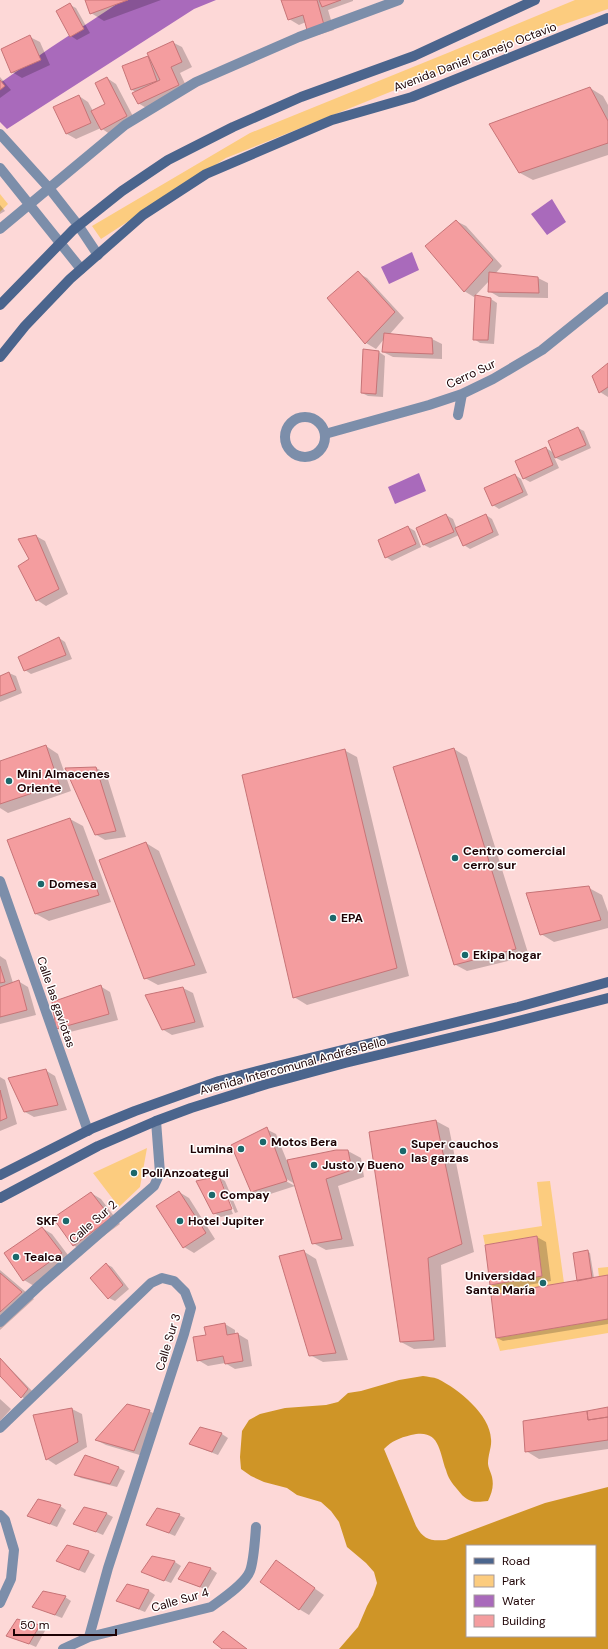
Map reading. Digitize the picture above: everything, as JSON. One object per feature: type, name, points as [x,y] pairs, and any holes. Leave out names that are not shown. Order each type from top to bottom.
[{"type":"main road","name":"Avenida Daniel Camejo Octavio","points":[[0,305],[78,226],[122,191],[168,160],[233,127],[300,97],[414,56],[536,0]]},
{"type":"main road","name":"Avenida Daniel Camejo Octavio","points":[[0,357],[25,326],[82,269],[143,215],[206,174],[332,120],[412,97],[608,18]]},
{"type":"main road","name":"Avenida Intercomunal Andrés Bello","points":[[0,1175],[88,1131],[164,1100],[247,1073],[511,1008],[608,982]]},
{"type":"main road","name":"Avenida Intercomunal Andrés Bello","points":[[0,1198],[98,1146],[156,1121],[191,1108],[289,1078],[345,1063],[495,1028],[608,998]]},
{"type":"street","points":[[0,228],[125,125],[196,82],[299,38],[399,0]]},
{"type":"street","points":[[0,134],[49,188],[98,255]]},
{"type":"street","points":[[0,168],[82,269]]},
{"type":"street","name":"Cerro Sur","points":[[324,434],[429,405],[462,394],[493,379],[542,350],[608,297]]},
{"type":"street","points":[[458,415],[462,394]]},
{"type":"street","name":"Calle las gaviotas","points":[[0,881],[88,1131]]},
{"type":"street","name":"Calle Sur 2","points":[[0,1322],[40,1285],[154,1186],[160,1173],[156,1121]]},
{"type":"street","name":"Calle Sur 3","points":[[0,1428],[151,1283],[162,1278],[174,1281],[185,1292],[191,1308],[184,1334],[108,1568],[89,1637]]},
{"type":"street","points":[[0,1515],[5,1520],[14,1550],[11,1579],[0,1603]]},
{"type":"street","name":"Calle Sur 4","points":[[63,1649],[89,1637],[211,1607],[238,1586],[250,1572],[256,1527]]},
{"type":"green space","points":[[575,0],[608,0],[608,9],[527,37],[226,158],[101,239],[92,226],[250,133]]},
{"type":"green space","points":[[0,194],[8,204],[0,212]]},
{"type":"green space","points":[[147,1148],[140,1187],[119,1207],[93,1173]]},
{"type":"green space","points":[[550,1181],[564,1283],[491,1295],[490,1285],[542,1276],[537,1236],[485,1245],[483,1235],[542,1226],[537,1182]]},
{"type":"green space","points":[[608,1267],[608,1275],[599,1277],[598,1268]]},
{"type":"green space","points":[[608,1319],[608,1333],[500,1351],[496,1338]]},
{"type":"shaded area","points":[[423,1376],[436,1378],[455,1389],[472,1403],[485,1420],[491,1439],[488,1467],[493,1480],[492,1492],[488,1501],[474,1502],[464,1497],[448,1476],[437,1443],[428,1435],[421,1434],[403,1437],[384,1449],[416,1526],[428,1539],[446,1540],[545,1503],[608,1487],[608,1649],[339,1649],[358,1627],[373,1595],[377,1583],[374,1572],[347,1547],[339,1522],[331,1511],[321,1502],[297,1495],[287,1488],[264,1482],[241,1469],[240,1457],[242,1431],[249,1420],[260,1414],[285,1408],[326,1405],[338,1402],[348,1393],[361,1391],[399,1380]]},
{"type":"water","points":[[123,0],[216,0],[194,9],[7,129],[0,122],[0,83]]},
{"type":"water","points":[[552,199],[566,222],[547,235],[531,214]]},
{"type":"water","points":[[412,252],[419,270],[389,284],[381,267]]},
{"type":"water","points":[[419,473],[426,491],[395,504],[388,487]]},
{"type":"building","points":[[85,0],[128,0],[90,14]]},
{"type":"building","points":[[281,0],[317,0],[324,25],[307,30],[303,15],[288,20]]},
{"type":"building","points":[[319,0],[341,0],[322,7]]},
{"type":"building","points":[[70,3],[84,29],[70,37],[56,11]]},
{"type":"building","points":[[30,35],[41,60],[11,73],[1,49]]},
{"type":"building","points":[[173,41],[182,62],[171,67],[179,85],[138,104],[132,93],[160,80],[147,53]]},
{"type":"building","points":[[148,56],[157,81],[131,90],[122,66]]},
{"type":"building","points":[[107,77],[127,116],[101,130],[91,111],[105,104],[95,83]]},
{"type":"building","points":[[0,80],[5,86],[0,90]]},
{"type":"building","points":[[590,87],[608,121],[608,143],[519,173],[489,124]]},
{"type":"building","points":[[79,95],[91,123],[66,134],[53,107]]},
{"type":"building","points":[[456,220],[493,260],[464,292],[425,246]]},
{"type":"building","points":[[358,271],[395,312],[365,344],[327,298]]},
{"type":"building","points":[[489,272],[538,277],[539,293],[488,292]]},
{"type":"building","points":[[475,295],[491,298],[488,340],[473,340]]},
{"type":"building","points":[[384,333],[432,338],[433,354],[382,352]]},
{"type":"building","points":[[363,349],[379,351],[376,394],[361,393]]},
{"type":"building","points":[[608,363],[608,387],[599,393],[592,376]]},
{"type":"building","points":[[578,427],[586,445],[555,458],[548,441]]},
{"type":"building","points":[[546,447],[553,465],[523,479],[515,461]]},
{"type":"building","points":[[515,474],[523,492],[492,506],[484,488]]},
{"type":"building","points":[[446,514],[454,532],[423,545],[416,528]]},
{"type":"building","points":[[486,514],[493,532],[463,546],[455,528]]},
{"type":"building","points":[[408,526],[416,544],[385,558],[378,540]]},
{"type":"building","points":[[36,535],[59,589],[36,601],[18,566],[29,559],[18,539]]},
{"type":"building","points":[[59,637],[66,655],[24,671],[18,657]]},
{"type":"building","points":[[9,672],[16,690],[0,696],[0,676]]},
{"type":"building","points":[[46,745],[59,784],[0,804],[0,761]]},
{"type":"building","name":"Centro comercial cerro sur","points":[[454,748],[516,949],[454,965],[393,767]]},
{"type":"building","points":[[345,749],[397,968],[293,998],[242,775]]},
{"type":"building","points":[[96,767],[116,831],[95,835],[65,768]]},
{"type":"building","points":[[70,818],[99,895],[35,914],[7,840]]},
{"type":"building","points":[[146,842],[195,965],[144,979],[99,860]]},
{"type":"building","points":[[589,886],[601,920],[540,935],[526,893]]},
{"type":"building","points":[[0,966],[5,982],[0,983]]},
{"type":"building","points":[[19,980],[27,1010],[0,1017],[0,987]]},
{"type":"building","points":[[101,985],[109,1014],[56,1029],[52,1002]]},
{"type":"building","points":[[183,987],[195,1022],[162,1030],[145,995]]},
{"type":"building","points":[[46,1069],[58,1105],[24,1112],[8,1078]]},
{"type":"building","points":[[0,1090],[7,1118],[0,1121]]},
{"type":"building","points":[[436,1120],[462,1244],[428,1258],[434,1340],[400,1342],[369,1132]]},
{"type":"building","points":[[267,1127],[287,1181],[251,1192],[231,1145]]},
{"type":"building","points":[[336,1150],[348,1150],[352,1170],[326,1179],[342,1239],[312,1244],[287,1160]]},
{"type":"building","points":[[219,1176],[232,1209],[213,1214],[196,1181]]},
{"type":"building","points":[[179,1191],[206,1233],[183,1248],[156,1206]]},
{"type":"building","points":[[91,1192],[111,1218],[73,1246],[53,1218]]},
{"type":"building","points":[[42,1227],[62,1253],[23,1281],[4,1253]]},
{"type":"building","points":[[537,1236],[542,1276],[490,1285],[485,1245]]},
{"type":"building","points":[[304,1250],[336,1353],[309,1356],[279,1256]]},
{"type":"building","points":[[588,1250],[592,1278],[577,1281],[573,1253]]},
{"type":"building","points":[[106,1263],[123,1285],[108,1299],[90,1278]]},
{"type":"building","points":[[0,1273],[22,1292],[0,1312]]},
{"type":"building","points":[[608,1275],[608,1319],[496,1338],[491,1295]]},
{"type":"building","points":[[225,1323],[227,1335],[238,1333],[243,1361],[225,1364],[223,1356],[197,1361],[193,1337],[206,1335],[204,1327]]},
{"type":"building","points":[[0,1358],[28,1389],[21,1398],[0,1376]]},
{"type":"building","points":[[127,1404],[150,1410],[134,1451],[95,1440]]},
{"type":"building","points":[[608,1407],[608,1417],[588,1420],[587,1411]]},
{"type":"building","points":[[72,1408],[78,1442],[46,1460],[33,1415]]},
{"type":"building","points":[[587,1411],[588,1420],[608,1417],[608,1440],[525,1452],[523,1421]]},
{"type":"building","points":[[200,1427],[222,1433],[212,1452],[189,1444]]},
{"type":"building","points":[[85,1455],[119,1467],[110,1484],[74,1475]]},
{"type":"building","points":[[38,1499],[61,1505],[50,1524],[27,1516]]},
{"type":"building","points":[[84,1507],[107,1513],[96,1532],[73,1524]]},
{"type":"building","points":[[157,1508],[180,1514],[169,1533],[146,1525]]},
{"type":"building","points":[[67,1545],[89,1551],[79,1570],[56,1561]]},
{"type":"building","points":[[152,1556],[175,1561],[164,1581],[141,1572]]},
{"type":"building","points":[[276,1560],[315,1588],[299,1610],[260,1582]]},
{"type":"building","points":[[189,1562],[211,1568],[200,1587],[178,1579]]},
{"type":"building","points":[[127,1584],[149,1590],[139,1609],[116,1601]]},
{"type":"building","points":[[43,1591],[66,1596],[55,1615],[32,1607]]},
{"type":"building","points":[[17,1619],[40,1625],[29,1644],[6,1636]]},
{"type":"building","points":[[223,1631],[247,1649],[222,1649],[213,1642]]},
{"type":"place","name":"Mini Almacenes Oriente","points":[[9,781]]},
{"type":"place","name":"Centro comercial cerro sur","points":[[455,858]]},
{"type":"place","name":"Domesa","points":[[41,884]]},
{"type":"place","name":"EPA","points":[[333,918]]},
{"type":"place","name":"Ekipa hogar","points":[[465,955]]},
{"type":"place","name":"Motos Bera","points":[[263,1142]]},
{"type":"place","name":"Lumina","points":[[241,1149]]},
{"type":"place","name":"Super cauchos las garzas","points":[[403,1151]]},
{"type":"place","name":"Justo y Bueno","points":[[314,1165]]},
{"type":"place","name":"PoliAnzoategui","points":[[134,1173]]},
{"type":"place","name":"Compay","points":[[212,1195]]},
{"type":"place","name":"SKF","points":[[66,1221]]},
{"type":"place","name":"Hotel Jupiter","points":[[180,1221]]},
{"type":"place","name":"Tealca","points":[[16,1257]]},
{"type":"place","name":"Universidad Santa María","points":[[543,1283]]}]
